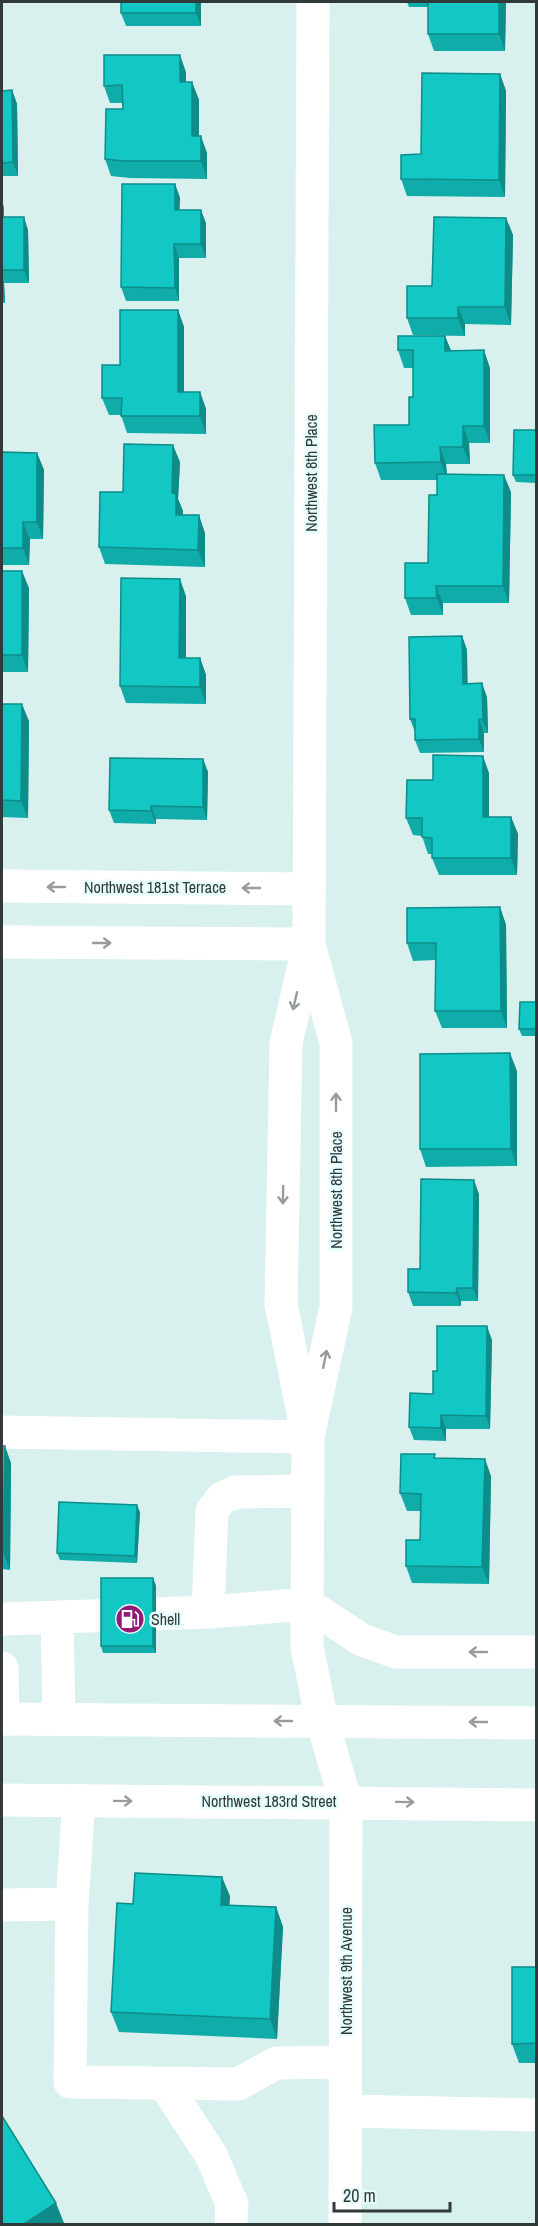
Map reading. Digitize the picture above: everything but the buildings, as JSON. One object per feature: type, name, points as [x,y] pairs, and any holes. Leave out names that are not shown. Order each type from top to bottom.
[{"type":"street","name":"Northwest 8th Place","points":[[308,1437],[281,1304],[286,1042],[309,944],[313,2]]},
{"type":"street","name":"Northwest 181st Terrace","points":[[2,886],[309,889]]},
{"type":"street","points":[[2,942],[309,944]]},
{"type":"street","name":"Northwest 8th Place","points":[[309,944],[336,1043],[336,1307],[308,1437],[307,1647],[322,1721]]},
{"type":"street","points":[[2,1432],[308,1437]]},
{"type":"street","points":[[208,1612],[212,1511],[222,1498],[236,1492],[307,1491]]},
{"type":"street","points":[[2,1619],[208,1612],[307,1604],[362,1640],[396,1652],[537,1652]]},
{"type":"street","points":[[57,1617],[59,1719]]},
{"type":"street","points":[[2,1668],[2,1719],[537,1723]]},
{"type":"street","name":"Northwest 9th Avenue","points":[[322,1721],[346,1802],[345,2224]]},
{"type":"street","name":"Northwest 183rd Street","points":[[2,1800],[537,1805]]},
{"type":"street","points":[[79,1800],[72,1904],[70,2082],[238,2084],[276,2062],[345,2062]]},
{"type":"street","points":[[2,1905],[72,1904]]},
{"type":"street","points":[[164,2083],[211,2156],[232,2204],[231,2224]]},
{"type":"street","points":[[346,2112],[537,2115]]},
{"type":"place","name":"Shell","points":[[130,1619]]}]
